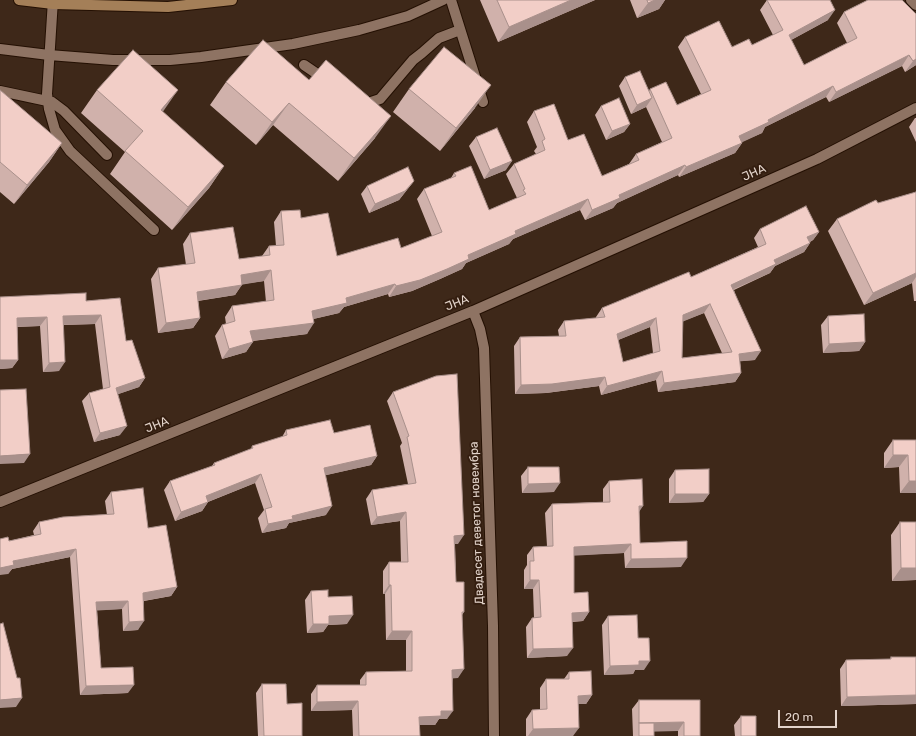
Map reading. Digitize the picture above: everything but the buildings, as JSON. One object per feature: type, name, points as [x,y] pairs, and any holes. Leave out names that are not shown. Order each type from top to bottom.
[{"type":"street","points":[[19,0],[168,7],[232,0]]},
{"type":"street","points":[[0,49],[50,55],[144,61],[201,57],[293,44],[359,30],[408,16],[443,0]]},
{"type":"street","points":[[451,0],[483,102]]},
{"type":"street","points":[[912,0],[916,4]]},
{"type":"street","points":[[53,2],[48,100],[55,130],[70,151],[154,230]]},
{"type":"street","points":[[353,100],[361,103],[380,99],[413,60],[439,38],[460,30]]},
{"type":"street","points":[[304,65],[334,87]]},
{"type":"street","points":[[0,91],[48,100],[57,105],[107,155]]},
{"type":"street","name":"ЈНА","points":[[0,502],[473,311],[817,159],[916,108]]},
{"type":"street","name":"Двадесет деветог новембра","points":[[473,311],[480,329],[484,348],[493,626],[494,736]]}]
